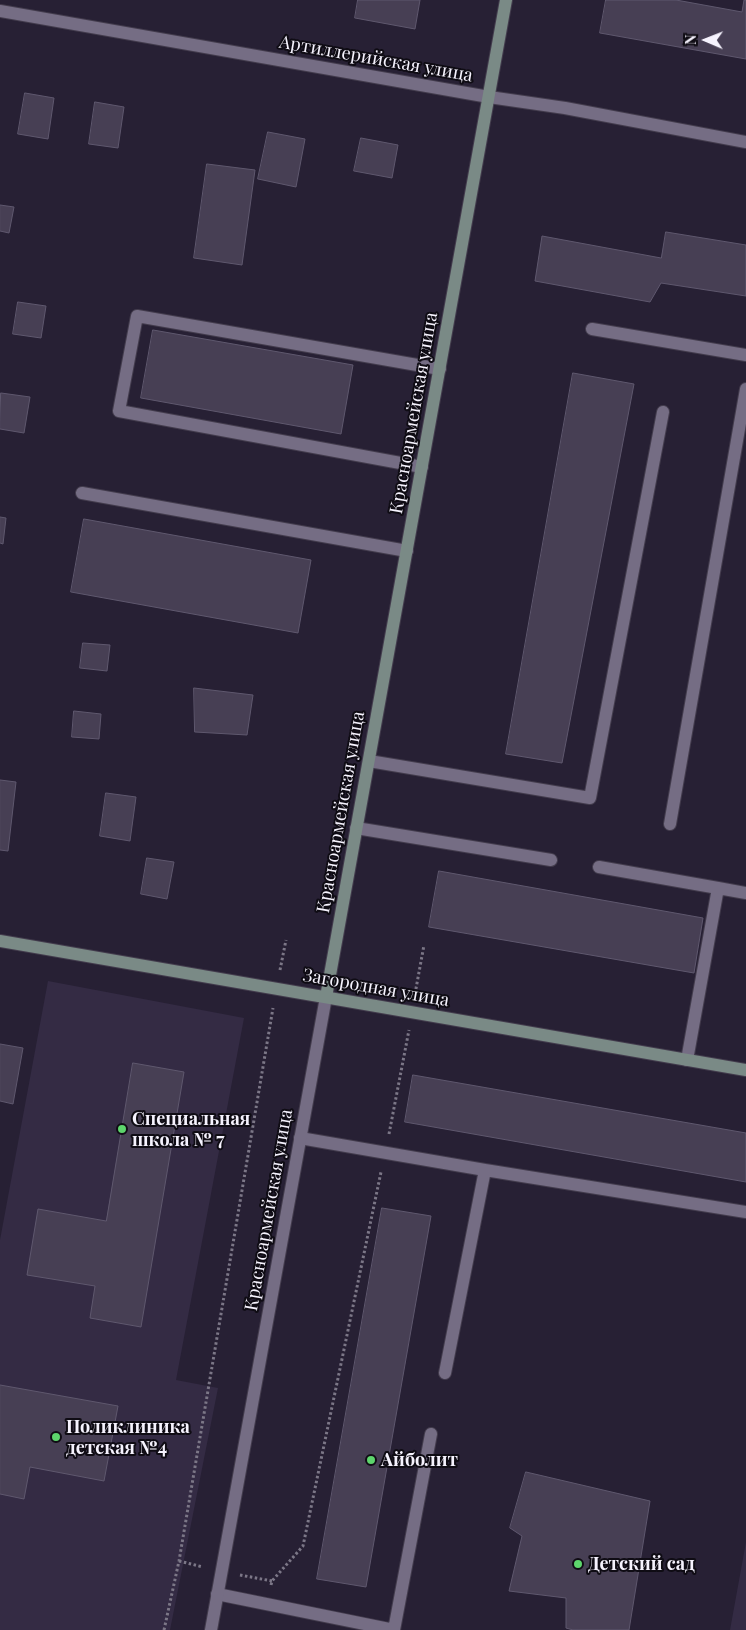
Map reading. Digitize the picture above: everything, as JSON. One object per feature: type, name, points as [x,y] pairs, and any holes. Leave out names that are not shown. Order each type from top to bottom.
[{"type":"main road","name":"Красноармейская улица","points":[[326,997],[506,0]]},
{"type":"main road","name":"Загородная улица","points":[[0,941],[746,1070]]},
{"type":"street","name":"Артиллерийская улица","points":[[0,12],[489,97],[565,108],[746,142]]},
{"type":"street","points":[[422,467],[119,411],[137,316],[440,369]]},
{"type":"street","points":[[592,330],[746,355]]},
{"type":"street","points":[[670,824],[746,389]]},
{"type":"street","points":[[368,761],[590,798],[663,412]]},
{"type":"street","points":[[82,493],[407,551]]},
{"type":"street","points":[[356,828],[551,860]]},
{"type":"street","points":[[599,867],[746,893]]},
{"type":"street","points":[[687,1060],[718,888]]},
{"type":"street","name":"Красноармейская улица","points":[[211,1630],[326,997]]},
{"type":"street","points":[[300,1138],[746,1212]]},
{"type":"street","points":[[445,1373],[486,1170]]},
{"type":"street","points":[[218,1594],[394,1630],[431,1434]]},
{"type":"path","points":[[164,1630],[179,1561],[276,988],[286,940]]},
{"type":"path","points":[[388,1135],[424,945]]},
{"type":"path","points":[[266,1604],[272,1581],[304,1546],[382,1164]]},
{"type":"shaded area","points":[[48,981],[244,1018],[176,1380],[218,1388],[170,1630],[0,1630],[0,1240]]},
{"type":"shaded area","points":[[746,1542],[746,1630],[730,1630]]},
{"type":"building","points":[[358,0],[420,0],[415,29],[355,18]]},
{"type":"building","points":[[606,0],[676,0],[742,12],[744,0],[746,0],[746,59],[600,33]]},
{"type":"building","points":[[25,93],[54,98],[48,139],[18,134]]},
{"type":"building","points":[[95,102],[124,107],[118,148],[89,144]]},
{"type":"building","points":[[268,132],[305,139],[296,187],[258,179]]},
{"type":"building","points":[[361,138],[398,145],[392,178],[354,171]]},
{"type":"building","points":[[207,164],[255,170],[242,265],[194,258]]},
{"type":"building","points":[[0,205],[14,207],[9,233],[0,231]]},
{"type":"building","points":[[666,232],[746,245],[746,296],[661,283],[650,302],[535,281],[542,236],[661,258]]},
{"type":"building","points":[[18,302],[46,306],[41,338],[13,334]]},
{"type":"building","points":[[153,330],[353,365],[341,434],[141,398]]},
{"type":"building","points":[[573,373],[634,384],[562,763],[506,754]]},
{"type":"building","points":[[1,393],[30,397],[24,433],[0,429]]},
{"type":"building","points":[[0,517],[6,518],[3,544],[0,543]]},
{"type":"building","points":[[84,519],[311,560],[298,633],[71,592]]},
{"type":"building","points":[[83,643],[110,645],[107,671],[80,668]]},
{"type":"building","points":[[194,688],[253,695],[247,735],[195,732]]},
{"type":"building","points":[[74,711],[101,714],[99,739],[72,737]]},
{"type":"building","points":[[0,780],[16,782],[8,851],[0,850]]},
{"type":"building","points":[[106,793],[136,797],[130,841],[100,836]]},
{"type":"building","points":[[147,858],[174,862],[167,899],[141,894]]},
{"type":"building","points":[[439,871],[703,918],[694,973],[429,927]]},
{"type":"building","points":[[0,1044],[23,1048],[13,1104],[0,1101]]},
{"type":"building","points":[[133,1063],[184,1072],[141,1327],[90,1318],[95,1286],[27,1275],[38,1209],[106,1221]]},
{"type":"building","points":[[413,1075],[746,1133],[746,1182],[405,1122]]},
{"type":"building","points":[[382,1208],[431,1216],[366,1587],[317,1579]]},
{"type":"building","name":"Поликлиника детская №4","points":[[0,1385],[118,1406],[104,1481],[30,1467],[24,1499],[0,1494]]},
{"type":"building","name":"Детский сад","points":[[526,1472],[650,1501],[629,1630],[573,1630],[566,1628],[566,1598],[509,1591],[522,1536],[510,1528]]},
{"type":"place","name":"Специальная школа № 7","points":[[122,1129]]},
{"type":"place","name":"Поликлиника детская №4","points":[[56,1437]]},
{"type":"place","name":"Айболит","points":[[371,1460]]},
{"type":"place","name":"Детский сад","points":[[578,1564]]}]
